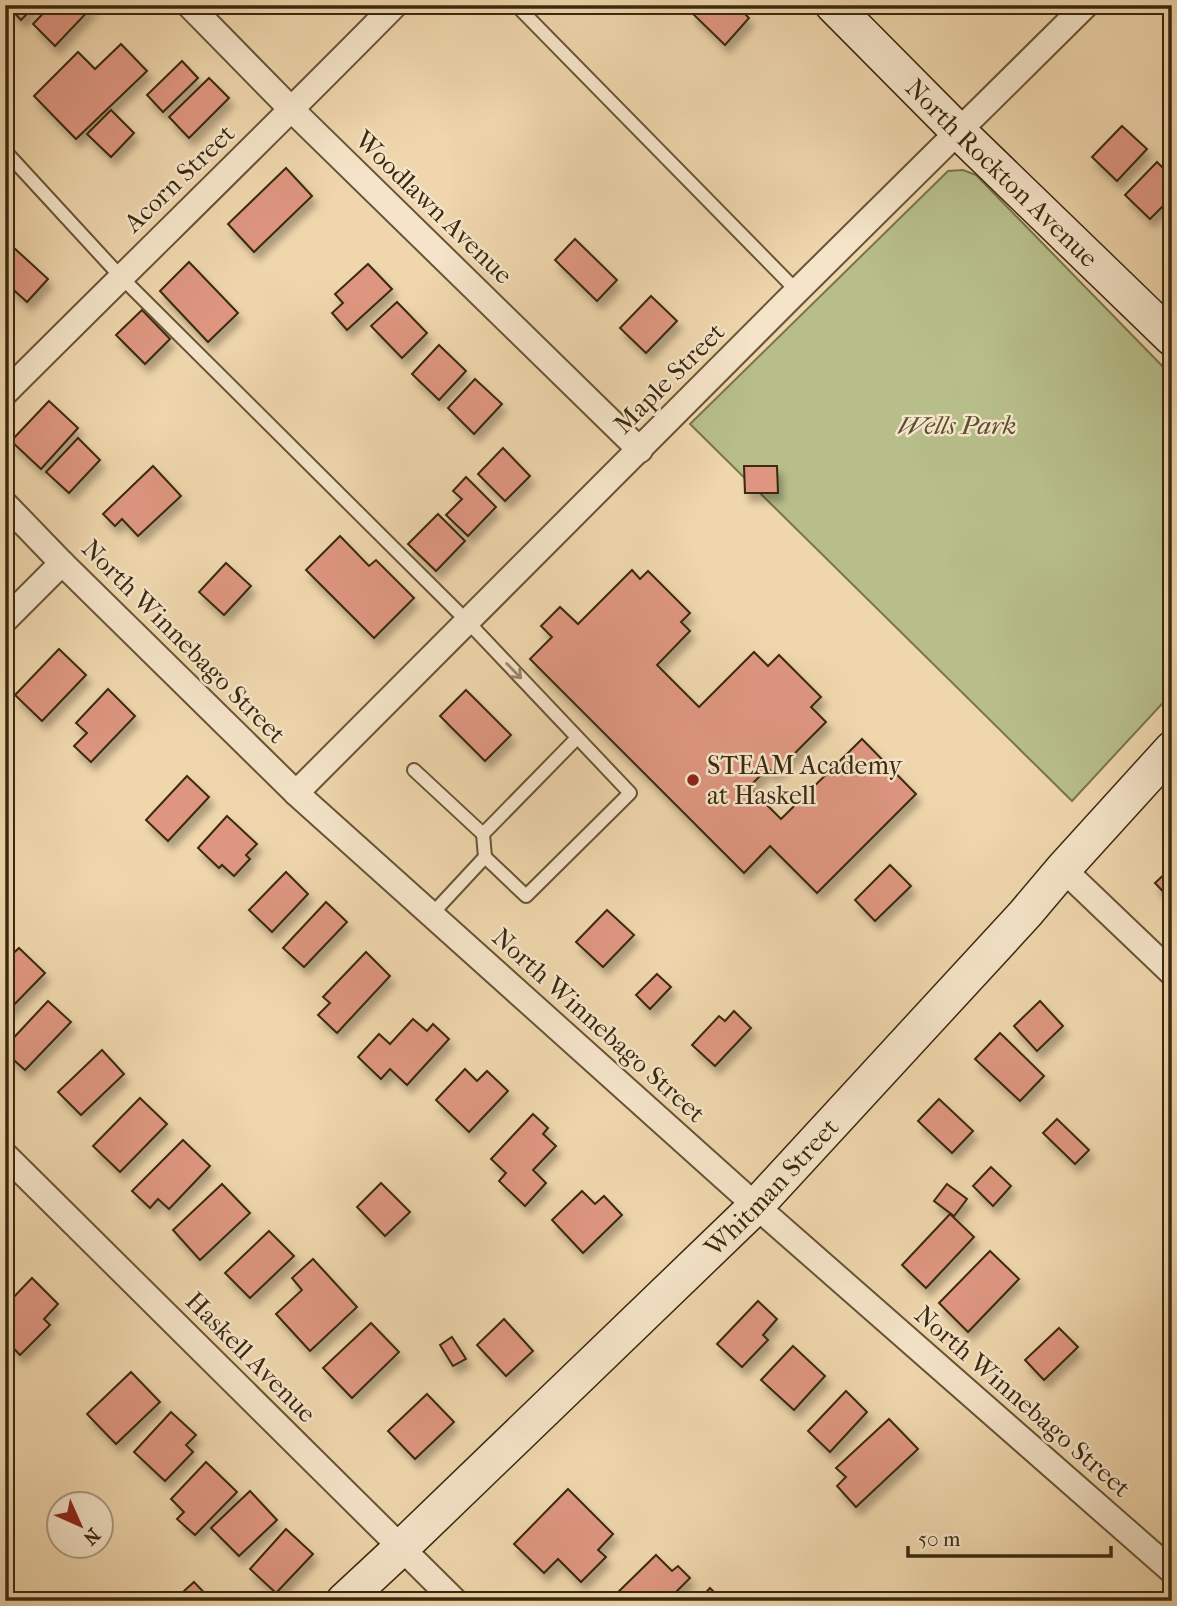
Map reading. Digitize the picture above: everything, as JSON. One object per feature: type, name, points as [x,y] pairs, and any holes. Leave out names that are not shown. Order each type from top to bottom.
[{"type":"main road","name":"North Rockton Avenue","points":[[833,5],[958,131],[1172,338]]},
{"type":"main road","name":"Whitman Street","points":[[344,1601],[755,1206],[1025,914],[1172,750]]},
{"type":"street","name":"Woodlawn Avenue","points":[[189,5],[292,110],[640,450]]},
{"type":"street","name":"Acorn Street","points":[[5,393],[395,5]]},
{"type":"street","name":"Maple Street","points":[[296,793],[1086,5]]},
{"type":"street","name":"North Winnebago Street","points":[[5,504],[296,793],[755,1206],[1172,1571]]},
{"type":"street","points":[[5,620],[62,563]]},
{"type":"street","points":[[1063,869],[1172,973]]},
{"type":"street","name":"Haskell Avenue","points":[[5,1155],[455,1601]]},
{"type":"lane","points":[[516,5],[797,291]]},
{"type":"lane","points":[[5,151],[121,277],[467,621],[630,793],[526,896],[485,857],[483,834],[414,770]]},
{"type":"lane","points":[[483,834],[577,738]]},
{"type":"lane","points":[[432,914],[485,857]]},
{"type":"green space","name":"Wells Park","points":[[963,170],[976,175],[1172,376],[1172,693],[1072,801],[690,424],[948,171]]},
{"type":"building","points":[[7,5],[36,5],[21,20]]},
{"type":"building","points":[[51,5],[92,7],[55,46],[33,24]]},
{"type":"building","points":[[699,5],[736,5],[749,18],[725,45],[692,13]]},
{"type":"building","points":[[121,44],[147,71],[76,139],[34,96],[78,52],[95,69]]},
{"type":"building","points":[[182,61],[198,78],[163,112],[147,95]]},
{"type":"building","points":[[209,78],[229,98],[189,138],[169,117]]},
{"type":"building","points":[[111,110],[134,133],[111,157],[87,134]]},
{"type":"building","points":[[1122,126],[1147,149],[1117,181],[1092,157]]},
{"type":"building","points":[[1157,162],[1172,177],[1172,197],[1150,219],[1125,195]]},
{"type":"building","points":[[286,168],[312,196],[254,252],[228,224]]},
{"type":"building","points":[[575,239],[617,280],[597,301],[555,260]]},
{"type":"building","points":[[13,247],[48,279],[27,302],[5,282],[5,256]]},
{"type":"building","points":[[189,262],[238,313],[208,342],[160,291]]},
{"type":"building","points":[[368,264],[392,289],[347,330],[332,313],[343,303],[335,294]]},
{"type":"building","points":[[651,296],[677,321],[646,353],[620,328]]},
{"type":"building","points":[[397,302],[427,333],[402,358],[371,326]]},
{"type":"building","points":[[142,310],[170,339],[145,364],[116,335]]},
{"type":"building","points":[[439,345],[466,371],[439,400],[412,374]]},
{"type":"building","points":[[475,379],[502,404],[474,434],[448,408]]},
{"type":"building","points":[[49,401],[78,428],[41,469],[11,441]]},
{"type":"building","points":[[78,438],[100,460],[69,493],[46,472]]},
{"type":"building","points":[[503,448],[530,476],[505,501],[478,474]]},
{"type":"building","points":[[153,466],[181,496],[138,536],[122,519],[115,526],[103,514]]},
{"type":"building","points":[[744,466],[777,466],[778,493],[745,493]]},
{"type":"building","points":[[466,477],[496,507],[468,536],[446,515],[462,499],[453,491]]},
{"type":"building","points":[[438,514],[465,541],[436,571],[408,544]]},
{"type":"building","points":[[340,536],[369,566],[376,560],[414,598],[374,638],[306,570]]},
{"type":"building","points":[[226,563],[251,586],[224,615],[199,592]]},
{"type":"building","points":[[632,570],[640,579],[648,571],[690,613],[681,622],[690,631],[657,665],[699,707],[754,652],[768,666],[779,655],[821,697],[811,707],[826,722],[774,774],[768,768],[749,787],[781,819],[862,739],[916,794],[817,893],[770,846],[744,873],[530,659],[552,637],[541,626],[560,607],[578,624]]},
{"type":"building","points":[[59,649],[86,675],[42,721],[15,695]]},
{"type":"building","points":[[108,689],[135,716],[91,762],[74,746],[87,733],[76,723]]},
{"type":"building","points":[[466,690],[511,735],[485,761],[440,716]]},
{"type":"building","points":[[187,776],[209,797],[168,841],[146,820]]},
{"type":"building","points":[[227,816],[257,844],[246,855],[250,859],[234,876],[222,865],[219,868],[198,848]]},
{"type":"building","points":[[890,865],[911,886],[875,921],[855,900]]},
{"type":"building","points":[[1172,867],[1172,901],[1155,883]]},
{"type":"building","points":[[286,872],[308,894],[272,932],[249,910]]},
{"type":"building","points":[[326,902],[347,922],[304,967],[283,948]]},
{"type":"building","points":[[607,910],[634,935],[603,967],[576,942]]},
{"type":"building","points":[[19,948],[45,973],[5,1014],[5,961]]},
{"type":"building","points":[[366,952],[390,976],[337,1033],[318,1015],[330,1003],[323,997]]},
{"type":"building","points":[[657,974],[671,987],[650,1009],[636,995]]},
{"type":"building","points":[[48,1001],[71,1022],[25,1070],[5,1052],[5,1047]]},
{"type":"building","points":[[1040,1001],[1063,1026],[1037,1051],[1014,1026]]},
{"type":"building","points":[[734,1011],[751,1028],[715,1066],[692,1045],[719,1016],[725,1021]]},
{"type":"building","points":[[413,1019],[427,1031],[433,1024],[449,1039],[407,1085],[390,1069],[381,1079],[358,1057],[379,1034],[390,1044]]},
{"type":"building","points":[[1000,1033],[1044,1076],[1020,1101],[975,1059]]},
{"type":"building","points":[[102,1050],[124,1074],[81,1115],[58,1092]]},
{"type":"building","points":[[465,1069],[477,1081],[487,1071],[508,1091],[469,1132],[436,1100]]},
{"type":"building","points":[[140,1098],[167,1124],[120,1172],[93,1146]]},
{"type":"building","points":[[939,1099],[973,1131],[952,1153],[918,1121]]},
{"type":"building","points":[[533,1114],[548,1128],[543,1134],[556,1146],[533,1170],[546,1183],[525,1206],[499,1181],[506,1173],[491,1159]]},
{"type":"building","points":[[1057,1119],[1089,1150],[1075,1164],[1043,1133]]},
{"type":"building","points":[[183,1140],[210,1166],[169,1209],[158,1199],[150,1208],[132,1191]]},
{"type":"building","points":[[991,1167],[1011,1186],[993,1206],[973,1186]]},
{"type":"building","points":[[381,1183],[410,1212],[385,1236],[357,1207]]},
{"type":"building","points":[[222,1184],[250,1213],[200,1260],[173,1230]]},
{"type":"building","points":[[947,1184],[967,1199],[954,1216],[934,1201]]},
{"type":"building","points":[[582,1191],[595,1204],[604,1196],[622,1215],[583,1253],[552,1220]]},
{"type":"building","points":[[950,1214],[974,1237],[926,1288],[902,1265]]},
{"type":"building","points":[[269,1231],[294,1256],[250,1298],[225,1273]]},
{"type":"building","points":[[990,1251],[1019,1279],[968,1332],[939,1303]]},
{"type":"building","points":[[313,1259],[357,1307],[310,1351],[276,1314],[302,1290],[292,1278]]},
{"type":"building","points":[[32,1278],[58,1304],[44,1319],[50,1325],[20,1355],[5,1339],[5,1314],[10,1309],[6,1305]]},
{"type":"building","points":[[758,1301],[777,1319],[763,1335],[768,1340],[742,1367],[717,1344]]},
{"type":"building","points":[[504,1319],[533,1351],[506,1376],[477,1345]]},
{"type":"building","points":[[371,1323],[399,1352],[352,1398],[323,1368]]},
{"type":"building","points":[[1059,1328],[1078,1347],[1044,1380],[1025,1360]]},
{"type":"building","points":[[452,1337],[466,1359],[453,1366],[440,1345]]},
{"type":"building","points":[[793,1346],[825,1376],[794,1410],[761,1380]]},
{"type":"building","points":[[131,1372],[160,1402],[116,1444],[87,1414]]},
{"type":"building","points":[[846,1391],[867,1412],[830,1452],[808,1431]]},
{"type":"building","points":[[427,1394],[454,1422],[415,1459],[388,1431]]},
{"type":"building","points":[[171,1412],[196,1435],[186,1445],[193,1452],[165,1481],[134,1452]]},
{"type":"building","points":[[889,1419],[918,1449],[856,1507],[837,1486],[846,1477],[836,1468]]},
{"type":"building","points":[[206,1462],[237,1492],[195,1535],[177,1519],[184,1512],[171,1499]]},
{"type":"building","points":[[568,1489],[613,1534],[598,1550],[606,1557],[581,1582],[558,1559],[544,1573],[514,1544]]},
{"type":"building","points":[[250,1491],[277,1520],[239,1556],[211,1528]]},
{"type":"building","points":[[286,1529],[313,1554],[276,1593],[250,1569]]},
{"type":"building","points":[[656,1555],[672,1571],[678,1566],[690,1578],[667,1601],[609,1601]]},
{"type":"building","points":[[194,1582],[212,1601],[173,1601]]},
{"type":"building","points":[[710,1588],[723,1601],[698,1601]]},
{"type":"place","name":"STEAM Academy at Haskell","points":[[693,780]]}]
